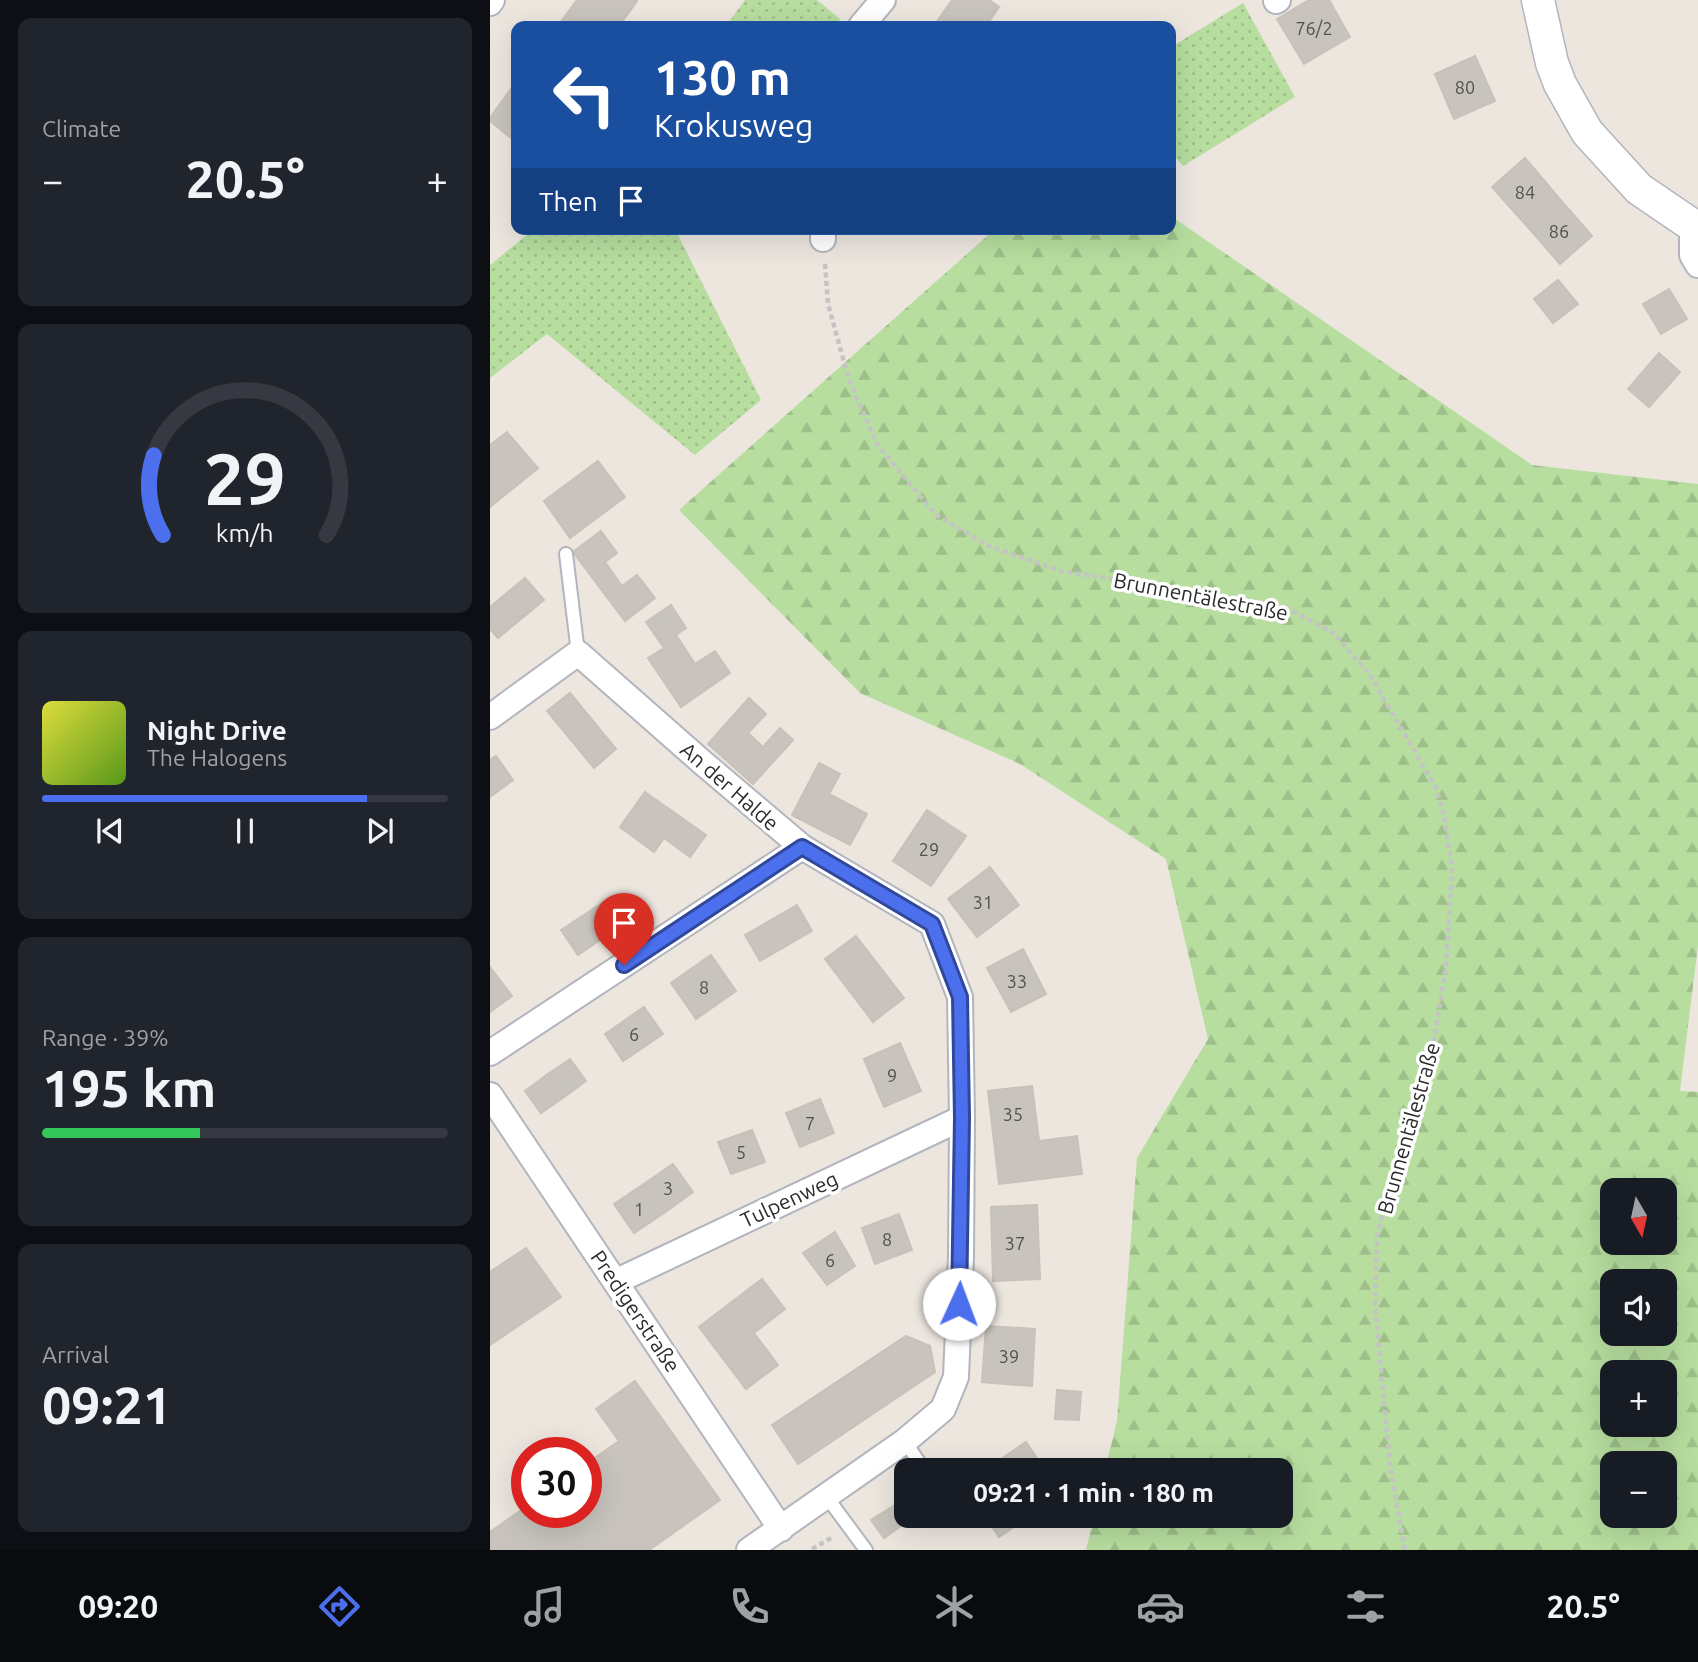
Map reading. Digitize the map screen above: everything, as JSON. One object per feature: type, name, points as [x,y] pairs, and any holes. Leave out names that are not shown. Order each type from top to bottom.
[{"type":"street","points":[[866,21],[883,0]]},
{"type":"street","points":[[1538,0],[1552,63],[1560,84],[1587,132],[1639,189],[1695,227],[1692,255],[1698,265]]},
{"type":"street","points":[[490,717],[578,653]]},
{"type":"street","name":"An der Halde","points":[[578,653],[802,847],[932,924],[960,997],[961,1256],[956,1377],[943,1409],[905,1441],[750,1550]]},
{"type":"street","points":[[490,1053],[802,847]]},
{"type":"street","name":"Predigerstraße","points":[[490,1094],[781,1529]]},
{"type":"street","name":"Tulpenweg","points":[[617,1281],[962,1118]]},
{"type":"lane","points":[[566,554],[578,653]]},
{"type":"lane","points":[[905,1441],[917,1458]]},
{"type":"lane","points":[[826,1496],[866,1550]]},
{"type":"path","name":"Brunnentälestraße","points":[[823,235],[828,304],[849,380],[877,444],[936,515],[989,546],[1061,571],[1284,607],[1334,633],[1370,675],[1436,788],[1444,814],[1452,869],[1446,966],[1430,1065],[1403,1136],[1377,1236],[1375,1306],[1390,1465],[1405,1550]]},
{"type":"path","points":[[812,1549],[825,1541]]},
{"type":"green space","points":[[745,0],[817,0],[840,19],[839,21],[730,21]]},
{"type":"green space","points":[[1243,3],[1295,97],[1183,166],[1176,158],[1176,44]]},
{"type":"green space","points":[[1176,219],[1532,465],[1698,484],[1698,945],[1680,1091],[1698,1092],[1698,1550],[1086,1550],[1091,1528],[1293,1528],[1293,1458],[1108,1458],[1117,1421],[1137,1158],[1208,1039],[1166,859],[1020,764],[860,693],[679,510],[988,235],[1176,235]]},
{"type":"green space","points":[[527,235],[678,235],[761,400],[695,455],[547,334],[490,378],[490,265]]},
{"type":"building","points":[[577,0],[637,1],[623,21],[562,21]]},
{"type":"building","points":[[952,0],[989,0],[999,7],[989,21],[937,21]]},
{"type":"building","points":[[1309,0],[1329,0],[1350,37],[1304,64],[1277,19]]},
{"type":"building","points":[[1475,56],[1495,101],[1454,119],[1435,74]]},
{"type":"building","points":[[511,89],[511,138],[490,121]]},
{"type":"building","points":[[1525,158],[1558,197],[1526,225],[1492,187]]},
{"type":"building","points":[[1558,197],[1592,236],[1560,264],[1526,225]]},
{"type":"building","points":[[1558,280],[1578,304],[1553,323],[1534,299]]},
{"type":"building","points":[[1669,289],[1687,319],[1661,334],[1643,304]]},
{"type":"building","points":[[1659,353],[1680,372],[1649,407],[1628,389]]},
{"type":"building","points":[[507,432],[538,468],[490,507],[490,445]]},
{"type":"building","points":[[598,461],[625,497],[570,538],[544,501]]},
{"type":"building","points":[[601,531],[617,553],[605,562],[622,586],[637,575],[655,598],[625,621],[573,552]]},
{"type":"building","points":[[525,578],[544,600],[521,619],[502,597]]},
{"type":"building","points":[[502,597],[521,619],[498,638],[490,629],[490,607]]},
{"type":"building","points":[[671,605],[686,628],[676,635],[695,664],[715,651],[730,673],[681,707],[648,658],[664,648],[646,622]]},
{"type":"building","points":[[570,693],[616,749],[594,768],[547,711]]},
{"type":"building","points":[[749,698],[766,714],[748,733],[763,747],[780,728],[793,740],[753,784],[708,744]]},
{"type":"building","points":[[496,756],[513,780],[490,797],[490,760]]},
{"type":"building","points":[[819,763],[840,774],[829,794],[867,814],[850,845],[792,815]]},
{"type":"building","points":[[645,792],[706,835],[690,857],[664,838],[654,852],[620,827]]},
{"type":"building","points":[[927,810],[966,836],[931,886],[893,861]]},
{"type":"building","points":[[990,867],[1019,905],[977,937],[948,899]]},
{"type":"building","points":[[610,898],[626,922],[578,955],[561,930]]},
{"type":"building","points":[[797,905],[812,931],[760,961],[745,935]]},
{"type":"building","points":[[856,936],[904,998],[873,1022],[825,959]]},
{"type":"building","points":[[1023,949],[1046,994],[1011,1012],[987,968]]},
{"type":"building","points":[[711,955],[736,991],[696,1019],[671,983]]},
{"type":"building","points":[[490,967],[512,996],[490,1012]]},
{"type":"building","points":[[644,1007],[663,1034],[623,1061],[605,1034]]},
{"type":"building","points":[[900,1043],[921,1091],[884,1107],[864,1059]]},
{"type":"building","points":[[570,1059],[586,1081],[564,1097],[548,1074]]},
{"type":"building","points":[[548,1074],[564,1097],[541,1113],[525,1091]]},
{"type":"building","points":[[1032,1086],[1039,1141],[1077,1136],[1082,1174],[999,1184],[988,1091]]},
{"type":"building","points":[[820,1099],[834,1133],[800,1147],[786,1113]]},
{"type":"building","points":[[752,1130],[765,1162],[731,1174],[718,1142]]},
{"type":"building","points":[[673,1164],[693,1192],[664,1213],[644,1184]]},
{"type":"building","points":[[644,1184],[664,1213],[634,1233],[614,1204]]},
{"type":"building","points":[[1037,1205],[1040,1279],[993,1281],[991,1207]]},
{"type":"building","points":[[899,1214],[912,1250],[875,1264],[862,1228]]},
{"type":"building","points":[[835,1232],[855,1266],[827,1285],[803,1253]]},
{"type":"building","points":[[526,1248],[561,1297],[490,1345],[490,1272]]},
{"type":"building","points":[[762,1279],[785,1309],[754,1333],[778,1365],[746,1389],[699,1327]]},
{"type":"building","points":[[986,1326],[1035,1329],[1032,1386],[982,1382]]},
{"type":"building","points":[[906,1336],[930,1346],[935,1372],[798,1464],[772,1425]]},
{"type":"building","points":[[635,1381],[720,1500],[649,1550],[490,1550],[490,1532],[511,1517],[511,1528],[602,1528],[602,1453],[619,1441],[596,1409]]},
{"type":"building","points":[[1057,1390],[1081,1392],[1079,1420],[1055,1419]]},
{"type":"building","points":[[1026,1442],[1037,1458],[1003,1458]]},
{"type":"building","points":[[894,1506],[894,1528],[898,1528],[884,1538],[871,1520]]},
{"type":"building","points":[[993,1528],[1012,1528],[999,1537]]},
{"type":"route","points":[[624,965],[802,847],[932,924],[960,997],[962,1118],[959,1304]]}]
